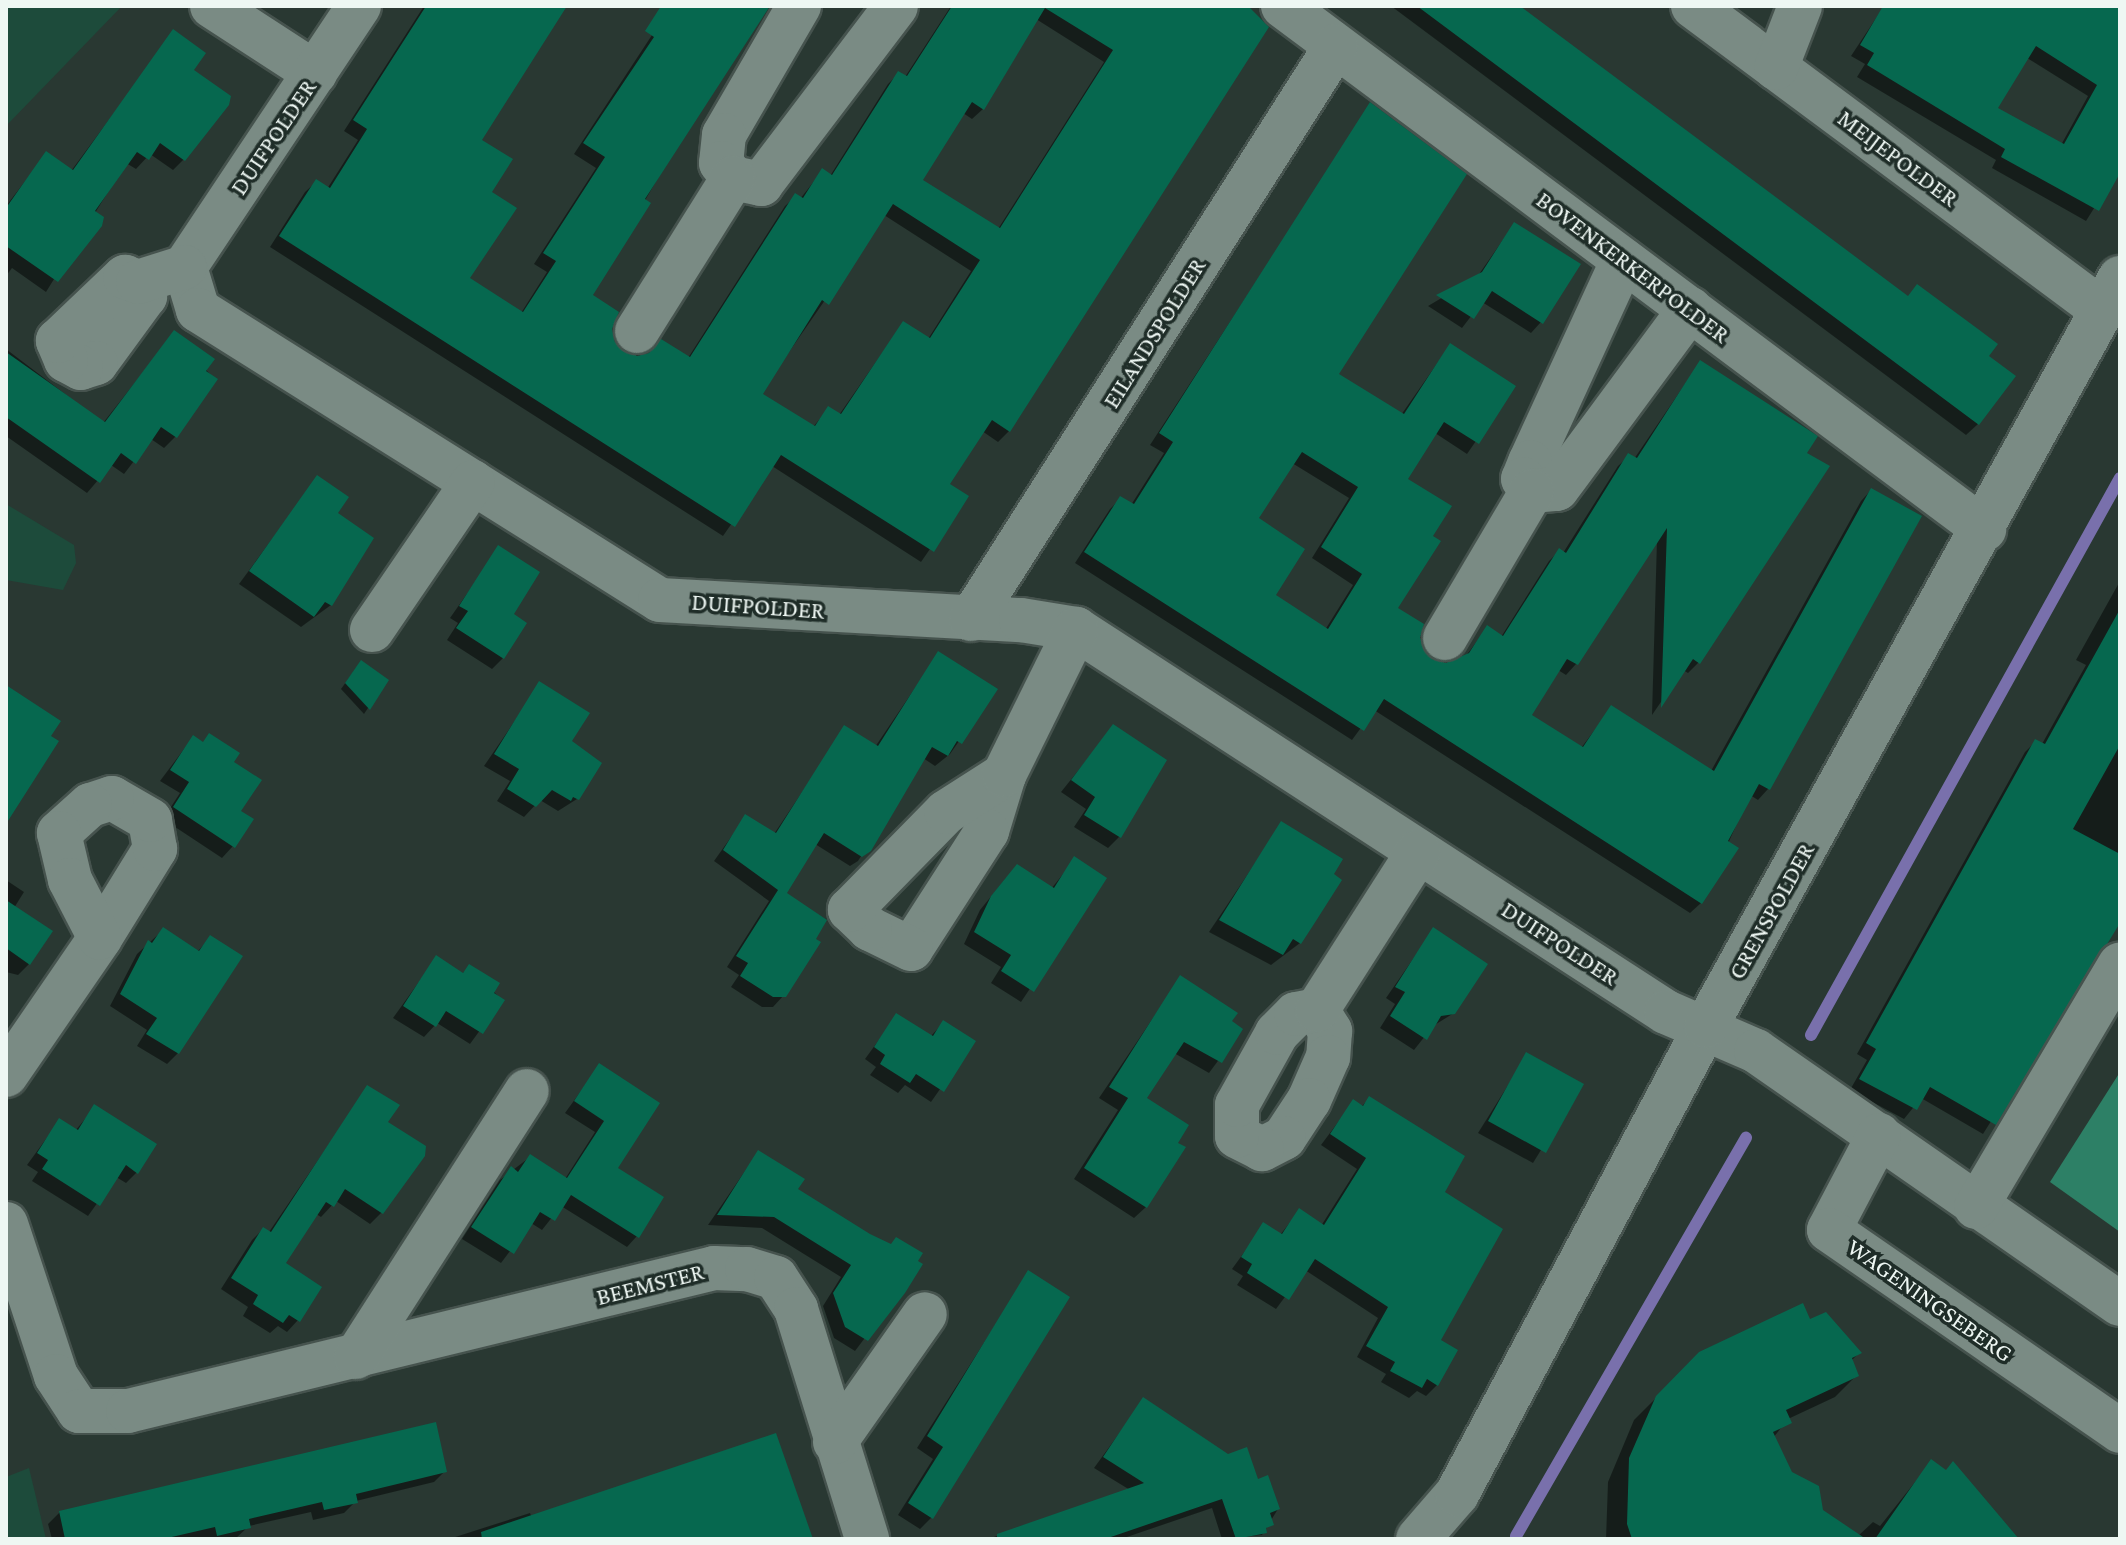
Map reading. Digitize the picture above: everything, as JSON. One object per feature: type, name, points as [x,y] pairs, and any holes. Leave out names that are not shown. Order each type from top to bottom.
[{"type":"street","points":[[212,6],[315,73]]},
{"type":"street","name":"DUIFPOLDER","points":[[359,6],[185,267],[198,310],[660,600],[971,619],[1076,629],[1666,1012],[1706,1026]]},
{"type":"street","points":[[799,6],[724,135],[721,163],[733,178],[761,184],[896,6]]},
{"type":"street","name":"BOVENKERKERPOLDER","points":[[1283,6],[1984,529]]},
{"type":"street","name":"MEIJEPOLDER","points":[[1693,6],[1776,68],[2111,294]]},
{"type":"street","points":[[1776,68],[1800,6]]},
{"type":"street","name":"EILANDSPOLDER","points":[[971,619],[1336,46]]},
{"type":"street","points":[[637,331],[733,178]]},
{"type":"street","points":[[1532,491],[1523,479],[1623,260]]},
{"type":"street","points":[[138,282],[185,267]]},
{"type":"street","name":"GRENSPOLDER","points":[[1418,1539],[1457,1494],[1706,1026],[1984,529],[2111,294]]},
{"type":"street","points":[[1532,491],[1557,489],[1690,309]]},
{"type":"street","points":[[372,630],[473,482]]},
{"type":"street","points":[[1445,638],[1532,491]]},
{"type":"street","points":[[1004,775],[1076,629]]},
{"type":"street","points":[[1317,1010],[1418,852]]},
{"type":"street","points":[[6,1075],[100,938]]},
{"type":"street","points":[[1976,1207],[2120,964]]},
{"type":"street","points":[[1706,1026],[1756,1051],[1879,1135],[1976,1207],[2120,1304]]},
{"type":"street","points":[[356,1357],[527,1091]]},
{"type":"street","name":"WAGENINGSEBERG","points":[[1879,1135],[1829,1230],[2120,1431]]},
{"type":"street","name":"BEEMSTER","points":[[6,1224],[56,1376],[79,1411],[128,1411],[714,1268],[747,1269],[776,1278],[796,1309],[867,1539]]},
{"type":"street","points":[[835,1442],[925,1314]]},
{"type":"green space","points":[[6,6],[122,6],[6,126]]},
{"type":"green space","points":[[6,504],[74,545],[76,563],[63,590],[6,580]]},
{"type":"green space","points":[[2120,1072],[2120,1232],[2050,1182]]},
{"type":"green space","points":[[29,1468],[46,1539],[6,1539],[6,1477]]},
{"type":"building","points":[[426,6],[567,6],[482,140],[513,159],[492,192],[517,208],[470,278],[523,312],[556,261],[543,253],[605,157],[583,143],[654,37],[645,31],[661,6],[770,6],[645,199],[651,203],[593,295],[619,312],[612,329],[615,342],[637,356],[649,353],[661,339],[690,357],[795,193],[803,198],[822,168],[832,175],[898,71],[907,76],[952,6],[1248,6],[1269,27],[1010,432],[992,420],[950,484],[969,496],[934,552],[781,455],[735,527],[279,236],[316,179],[330,188],[367,129],[353,120]],"holes":[[[1045,8],[1113,50],[1000,228],[923,180],[972,102],[984,110]],[[893,204],[980,260],[930,338],[903,321],[841,414],[828,406],[815,426],[763,394],[822,300],[829,305]]]},
{"type":"building","points":[[1417,6],[1520,6],[1908,296],[1917,284],[1978,329],[1998,344],[1989,356],[2016,376],[1979,425]]},
{"type":"building","points":[[1883,6],[2120,6],[2120,173],[2099,211],[2001,157],[2005,149],[1867,65],[1874,53],[1860,45]],"holes":[[[2036,46],[2097,85],[2064,144],[1998,108]]]},
{"type":"building","points":[[173,29],[206,53],[194,70],[231,96],[229,105],[185,161],[160,143],[149,160],[137,152],[95,211],[104,217],[102,226],[58,282],[6,246],[6,208],[46,151],[73,170]]},
{"type":"building","points":[[1370,102],[1467,174],[1339,374],[1404,414],[1450,343],[1516,386],[1479,444],[1444,422],[1408,479],[1452,506],[1433,536],[1441,541],[1398,608],[1424,624],[1420,638],[1432,659],[1446,663],[1469,653],[1487,625],[1503,636],[1559,548],[1566,553],[1628,453],[1637,458],[1700,360],[1818,436],[1807,453],[1830,466],[1700,664],[1693,659],[1661,708],[1667,528],[1578,665],[1567,659],[1532,715],[1583,747],[1611,705],[1714,771],[1871,488],[1922,516],[1770,790],[1759,784],[1728,841],[1739,848],[1702,904],[1384,699],[1364,731],[1084,552],[1120,496],[1134,504],[1173,442],[1159,433]],"holes":[[[1302,452],[1358,487],[1321,547],[1362,574],[1328,629],[1276,595],[1305,549],[1259,518]]]},
{"type":"building","points":[[1514,222],[1581,264],[1543,324],[1492,291],[1474,319],[1436,295],[1482,272]]},
{"type":"building","points":[[174,330],[215,359],[206,371],[218,379],[177,438],[161,427],[136,464],[121,453],[100,483],[6,417],[6,352],[105,422]]},
{"type":"building","points":[[317,475],[349,497],[338,513],[374,538],[332,606],[325,602],[314,617],[249,571]]},
{"type":"building","points":[[498,545],[540,572],[514,614],[527,623],[504,659],[456,628],[468,611],[459,606]]},
{"type":"building","points":[[2120,609],[2120,745],[2073,829],[2120,854],[2120,923],[1996,1125],[1930,1087],[1917,1110],[1859,1079],[1876,1049],[1866,1043],[2035,739],[2045,744]]},
{"type":"building","points":[[938,651],[998,689],[962,744],[957,741],[948,756],[932,747],[871,851],[862,857],[824,833],[787,893],[827,920],[816,939],[821,942],[786,997],[773,997],[740,976],[748,963],[736,956],[778,890],[723,850],[745,814],[776,833],[844,725],[878,746]]},
{"type":"building","points":[[361,660],[389,680],[370,710],[345,683]]},
{"type":"building","points":[[539,681],[590,713],[572,741],[602,763],[579,800],[573,797],[571,801],[552,790],[536,807],[507,789],[519,769],[494,754]]},
{"type":"building","points":[[6,685],[61,721],[51,736],[59,741],[6,824]]},
{"type":"building","points":[[1113,724],[1167,760],[1121,838],[1084,815],[1095,797],[1071,780]]},
{"type":"building","points":[[209,733],[240,753],[234,762],[262,780],[241,811],[254,819],[235,848],[173,807],[189,782],[170,770],[193,735],[203,742]]},
{"type":"building","points":[[1281,821],[1343,859],[1334,874],[1342,880],[1301,944],[1293,939],[1283,955],[1219,920]]},
{"type":"building","points":[[1074,856],[1107,878],[1034,992],[1001,971],[1011,955],[974,932],[991,896],[1017,864],[1054,888]]},
{"type":"building","points":[[6,900],[53,931],[30,965],[6,948]]},
{"type":"building","points":[[163,927],[199,951],[210,935],[243,956],[179,1054],[146,1034],[157,1018],[120,994],[148,940],[152,943]]},
{"type":"building","points":[[1433,927],[1488,964],[1455,1014],[1441,1016],[1427,1040],[1390,1016],[1405,992],[1395,987]]},
{"type":"building","points":[[436,955],[463,973],[469,964],[500,983],[494,993],[505,1000],[483,1034],[446,1011],[436,1027],[403,1006]]},
{"type":"building","points":[[1180,975],[1238,1013],[1232,1021],[1243,1029],[1222,1063],[1184,1042],[1147,1098],[1189,1125],[1178,1143],[1186,1147],[1147,1208],[1084,1168],[1128,1098],[1109,1087]]},
{"type":"building","points":[[896,1013],[933,1036],[943,1020],[976,1041],[944,1092],[916,1074],[910,1083],[880,1064],[885,1055],[874,1047]]},
{"type":"building","points":[[1526,1052],[1584,1084],[1546,1153],[1488,1121]]},
{"type":"building","points":[[599,1063],[660,1103],[618,1168],[664,1197],[639,1238],[571,1195],[555,1221],[540,1212],[514,1254],[471,1227],[511,1166],[518,1172],[530,1154],[567,1178],[604,1121],[574,1101]]},
{"type":"building","points":[[367,1085],[400,1105],[388,1122],[426,1146],[425,1156],[383,1214],[345,1189],[334,1207],[326,1202],[286,1263],[322,1287],[300,1322],[289,1315],[283,1323],[253,1304],[258,1295],[231,1278],[263,1227],[271,1232]]},
{"type":"building","points":[[1369,1096],[1465,1156],[1445,1192],[1503,1229],[1441,1340],[1458,1350],[1438,1386],[1427,1379],[1422,1388],[1390,1371],[1395,1362],[1366,1346],[1388,1307],[1315,1259],[1289,1300],[1247,1273],[1252,1264],[1241,1257],[1263,1222],[1282,1234],[1299,1208],[1324,1225],[1366,1158],[1330,1134],[1353,1099],[1363,1106]]},
{"type":"building","points":[[94,1104],[157,1144],[138,1174],[126,1165],[100,1206],[42,1169],[48,1160],[37,1153],[59,1118],[78,1130]]},
{"type":"building","points":[[758,1150],[805,1179],[798,1189],[870,1234],[891,1244],[896,1237],[923,1253],[918,1261],[923,1264],[905,1293],[868,1341],[845,1327],[833,1293],[851,1265],[774,1217],[717,1215]]},
{"type":"building","points":[[1028,1270],[1070,1297],[933,1519],[908,1503],[943,1447],[927,1436]]},
{"type":"building","points":[[1803,1303],[1810,1319],[1826,1312],[1862,1353],[1852,1358],[1859,1376],[1786,1410],[1792,1423],[1773,1432],[1792,1472],[1819,1486],[1823,1510],[1866,1539],[1632,1539],[1627,1524],[1629,1458],[1656,1396],[1699,1352]]},
{"type":"building","points":[[1143,1397],[1228,1454],[1247,1447],[1258,1479],[1268,1475],[1280,1509],[1270,1513],[1274,1525],[1266,1528],[1267,1533],[1236,1539],[1222,1499],[1105,1539],[997,1539],[997,1534],[1144,1483],[1103,1457]]},
{"type":"building","points":[[436,1422],[447,1472],[356,1494],[358,1503],[324,1510],[322,1502],[249,1519],[251,1528],[217,1536],[215,1527],[163,1539],[65,1539],[59,1511]]},
{"type":"building","points":[[776,1433],[813,1539],[482,1539],[481,1532]]},
{"type":"building","points":[[1931,1459],[1946,1470],[1953,1461],[2019,1539],[1875,1539]]},
{"type":"waterway","points":[[1811,1035],[2120,478]]},
{"type":"waterway","points":[[1516,1536],[1746,1138]]}]
